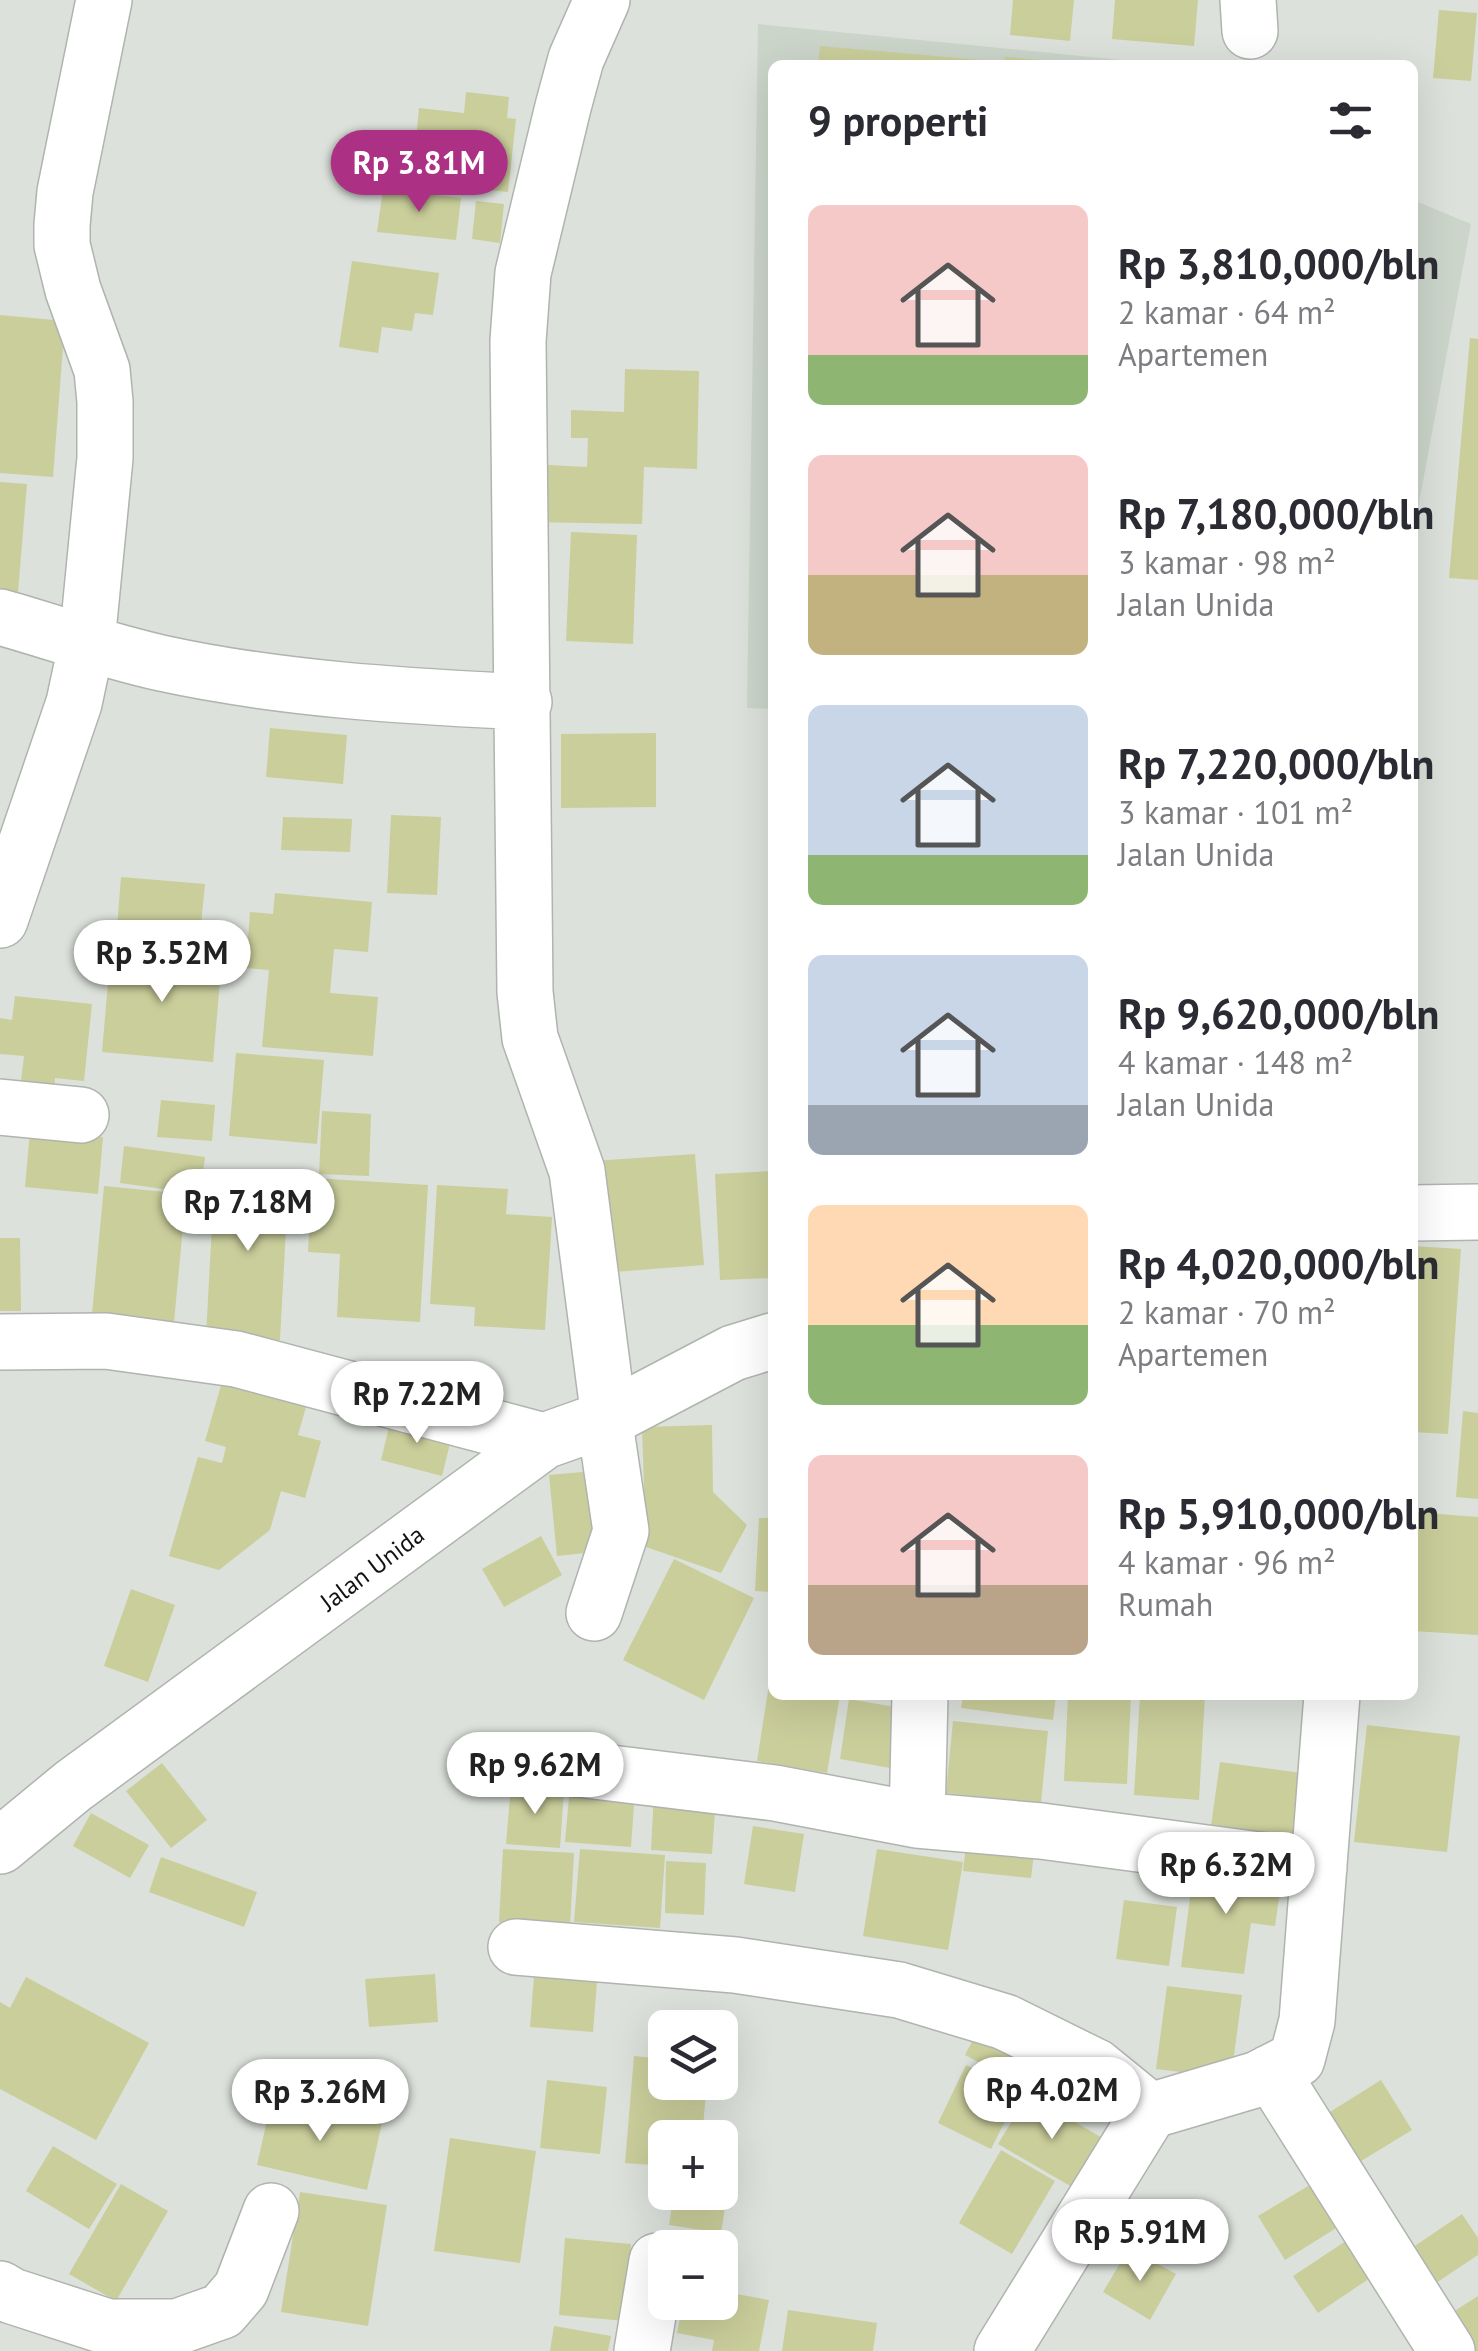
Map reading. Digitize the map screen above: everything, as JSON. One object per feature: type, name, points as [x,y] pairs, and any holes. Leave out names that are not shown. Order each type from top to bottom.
[{"type":"street","points":[[0,920],[74,703],[87,642],[106,458],[104,402],[102,370],[73,290],[62,245],[62,225],[65,192],[104,0]]},
{"type":"street","points":[[594,1614],[622,1530],[607,1436],[609,1418],[577,1170],[530,1038],[526,1007],[518,341],[523,272],[576,60],[602,0]]},
{"type":"street","points":[[0,616],[160,663],[392,695],[524,702]]},
{"type":"street","points":[[0,1107],[81,1116]]},
{"type":"street","points":[[1418,1213],[1478,1212]]},
{"type":"street","points":[[0,1342],[106,1340],[236,1358],[544,1441]]},
{"type":"street","name":"Jalan Unida","points":[[0,1846],[72,1786],[544,1441],[609,1418],[733,1353],[768,1342]]},
{"type":"street","points":[[917,1820],[920,1700]]},
{"type":"street","points":[[1002,2351],[1150,2111],[1272,2072],[1297,2059],[1307,2021],[1332,1700]]},
{"type":"street","points":[[553,1766],[776,1793],[917,1820],[1041,1831],[1319,1868]]},
{"type":"street","points":[[516,1947],[735,1965],[899,1990],[1004,2022],[1096,2066],[1150,2111]]},
{"type":"street","points":[[1272,2072],[1448,2351]]},
{"type":"street","points":[[0,2288],[12,2296],[108,2327],[177,2327],[222,2311],[241,2289],[270,2212]]},
{"type":"street","points":[[642,2351],[648,2315]]},
{"type":"shaded area","points":[[758,24],[1121,60],[768,60],[768,709],[747,708]]},
{"type":"shaded area","points":[[1418,202],[1471,224],[1418,508]]},
{"type":"building","points":[[1013,0],[1074,0],[1070,41],[1010,35]]},
{"type":"building","points":[[1115,0],[1198,0],[1194,46],[1112,39]]},
{"type":"building","points":[[1439,10],[1477,13],[1471,81],[1433,78]]},
{"type":"building","points":[[820,46],[981,60],[819,60]]},
{"type":"building","points":[[466,92],[509,97],[507,118],[516,119],[508,192],[394,180],[399,137],[416,139],[419,108],[464,113]]},
{"type":"building","points":[[383,189],[461,198],[456,240],[377,232]]},
{"type":"building","points":[[476,201],[504,204],[500,243],[472,239]]},
{"type":"building","points":[[352,261],[439,273],[433,315],[415,313],[412,331],[382,327],[378,353],[339,347]]},
{"type":"building","points":[[0,315],[65,321],[53,477],[0,473]]},
{"type":"building","points":[[1470,338],[1478,339],[1478,580],[1449,578]]},
{"type":"building","points":[[625,369],[699,371],[697,469],[644,467],[642,524],[528,522],[530,464],[587,467],[588,438],[571,438],[571,410],[624,412]]},
{"type":"building","points":[[0,482],[27,484],[18,592],[0,590]]},
{"type":"building","points":[[571,532],[637,535],[633,644],[566,641]]},
{"type":"building","points":[[270,728],[347,735],[343,784],[266,777]]},
{"type":"building","points":[[656,733],[656,807],[561,808],[561,734]]},
{"type":"building","points":[[391,815],[441,817],[437,895],[387,893]]},
{"type":"building","points":[[283,817],[352,819],[350,852],[281,850]]},
{"type":"building","points":[[121,877],[205,884],[200,935],[117,928]]},
{"type":"building","points":[[275,893],[372,902],[368,952],[334,949],[330,993],[378,997],[373,1056],[262,1047],[269,970],[246,968],[250,912],[273,914]]},
{"type":"building","points":[[111,948],[222,958],[213,1062],[102,1052]]},
{"type":"building","points":[[15,996],[92,1004],[84,1081],[55,1078],[53,1100],[19,1097],[24,1056],[0,1054],[0,1018],[12,1020]]},
{"type":"building","points":[[236,1053],[324,1060],[317,1144],[229,1136]]},
{"type":"building","points":[[161,1100],[215,1105],[212,1141],[157,1137]]},
{"type":"building","points":[[322,1111],[371,1114],[369,1176],[319,1174]]},
{"type":"building","points":[[30,1131],[103,1137],[98,1194],[25,1187]]},
{"type":"building","points":[[124,1146],[205,1157],[200,1194],[120,1183]]},
{"type":"building","points":[[695,1154],[704,1265],[588,1274],[579,1162]]},
{"type":"building","points":[[215,1169],[289,1173],[280,1340],[206,1336]]},
{"type":"building","points":[[768,1171],[768,1278],[720,1280],[715,1174]]},
{"type":"building","points":[[312,1178],[428,1185],[420,1322],[337,1317],[340,1254],[308,1252]]},
{"type":"building","points":[[437,1185],[508,1189],[506,1214],[552,1217],[545,1330],[474,1326],[475,1307],[430,1304]]},
{"type":"building","points":[[104,1186],[186,1194],[174,1322],[92,1314]]},
{"type":"building","points":[[0,1238],[20,1238],[21,1311],[0,1311]]},
{"type":"building","points":[[1418,1246],[1461,1249],[1448,1434],[1418,1432]]},
{"type":"building","points":[[222,1382],[310,1393],[298,1435],[321,1441],[305,1498],[281,1491],[270,1530],[219,1570],[169,1556],[198,1457],[222,1463],[226,1447],[205,1441]]},
{"type":"building","points":[[1463,1411],[1478,1413],[1478,1499],[1456,1497]]},
{"type":"building","points":[[392,1415],[453,1431],[442,1476],[381,1460]]},
{"type":"building","points":[[712,1425],[713,1492],[747,1525],[721,1573],[646,1547],[642,1427]]},
{"type":"building","points":[[605,1470],[613,1550],[557,1556],[549,1475]]},
{"type":"building","points":[[1418,1512],[1478,1517],[1478,1635],[1418,1631]]},
{"type":"building","points":[[759,1518],[768,1518],[768,1592],[755,1591]]},
{"type":"building","points":[[541,1536],[562,1575],[504,1607],[482,1569]]},
{"type":"building","points":[[674,1559],[754,1598],[704,1700],[623,1660]]},
{"type":"building","points":[[131,1589],[175,1605],[148,1682],[104,1666]]},
{"type":"building","points":[[768,1691],[768,1700],[839,1700],[827,1773],[757,1761]]},
{"type":"building","points":[[849,1700],[901,1708],[890,1768],[840,1759]]},
{"type":"building","points":[[962,1700],[1055,1700],[1053,1720],[961,1708]]},
{"type":"building","points":[[1068,1700],[1131,1700],[1127,1784],[1064,1781]]},
{"type":"building","points":[[1140,1700],[1205,1700],[1199,1800],[1134,1795]]},
{"type":"building","points":[[953,1721],[1048,1731],[1041,1803],[946,1793]]},
{"type":"building","points":[[1367,1725],[1460,1736],[1447,1852],[1354,1842]]},
{"type":"building","points":[[1220,1762],[1309,1774],[1298,1851],[1209,1840]]},
{"type":"building","points":[[162,1763],[207,1820],[171,1848],[126,1791]]},
{"type":"building","points":[[511,1786],[564,1790],[560,1848],[506,1844]]},
{"type":"building","points":[[570,1786],[635,1791],[631,1847],[565,1842]]},
{"type":"building","points":[[654,1794],[716,1798],[712,1854],[651,1850]]},
{"type":"building","points":[[91,1813],[149,1845],[130,1878],[73,1846]]},
{"type":"building","points":[[753,1826],[804,1834],[795,1892],[744,1884]]},
{"type":"building","points":[[968,1830],[1036,1837],[1031,1878],[963,1871]]},
{"type":"building","points":[[503,1849],[574,1853],[570,1926],[499,1922]]},
{"type":"building","points":[[580,1849],[665,1855],[660,1928],[574,1922]]},
{"type":"building","points":[[877,1849],[963,1862],[948,1950],[863,1936]]},
{"type":"building","points":[[161,1857],[257,1892],[244,1927],[149,1892]]},
{"type":"building","points":[[666,1861],[706,1863],[704,1915],[665,1913]]},
{"type":"building","points":[[1194,1867],[1282,1878],[1275,1926],[1251,1923],[1244,1974],[1181,1967]]},
{"type":"building","points":[[1124,1900],[1177,1907],[1169,1966],[1116,1959]]},
{"type":"building","points":[[535,1964],[598,1969],[593,2032],[530,2027]]},
{"type":"building","points":[[435,1974],[438,2022],[369,2027],[365,1979]]},
{"type":"building","points":[[26,1977],[149,2043],[96,2140],[0,2089],[0,2002],[10,2008]]},
{"type":"building","points":[[1167,1986],[1242,1995],[1231,2078],[1156,2069]]},
{"type":"building","points":[[983,2021],[1033,2048],[1016,2082],[965,2055]]},
{"type":"building","points":[[1043,2043],[1099,2073],[1076,2116],[1020,2086]]},
{"type":"building","points":[[634,2056],[648,2057],[648,2100],[705,2100],[704,2120],[648,2120],[648,2165],[625,2163]]},
{"type":"building","points":[[966,2065],[1020,2092],[991,2149],[938,2123]]},
{"type":"building","points":[[547,2080],[607,2087],[600,2154],[540,2148]]},
{"type":"building","points":[[1381,2080],[1412,2130],[1353,2166],[1322,2117]]},
{"type":"building","points":[[1028,2095],[1106,2140],[1077,2190],[998,2144]]},
{"type":"building","points":[[272,2098],[382,2123],[367,2190],[257,2165]]},
{"type":"building","points":[[450,2138],[536,2151],[520,2263],[434,2251]]},
{"type":"building","points":[[53,2146],[117,2184],[89,2229],[26,2191]]},
{"type":"building","points":[[1001,2150],[1055,2181],[1012,2254],[959,2223]]},
{"type":"building","points":[[1320,2179],[1346,2222],[1285,2260],[1258,2216]]},
{"type":"building","points":[[121,2184],[168,2211],[116,2301],[69,2274]]},
{"type":"building","points":[[300,2192],[387,2205],[368,2326],[281,2312]]},
{"type":"building","points":[[671,2210],[725,2210],[721,2230],[669,2225]]},
{"type":"building","points":[[1462,2214],[1478,2238],[1478,2255],[1421,2293],[1397,2258]]},
{"type":"building","points":[[1358,2233],[1382,2270],[1318,2313],[1293,2276]]},
{"type":"building","points":[[565,2238],[631,2244],[625,2321],[559,2315]]},
{"type":"building","points":[[1129,2248],[1176,2274],[1150,2320],[1103,2292]]},
{"type":"building","points":[[738,2294],[769,2300],[759,2351],[712,2351],[714,2340],[677,2333],[680,2320],[738,2320]]},
{"type":"building","points":[[1478,2296],[1478,2351],[1463,2351],[1442,2319]]},
{"type":"building","points":[[788,2310],[877,2323],[873,2351],[782,2351]]},
{"type":"building","points":[[554,2326],[611,2336],[608,2351],[550,2351]]}]
